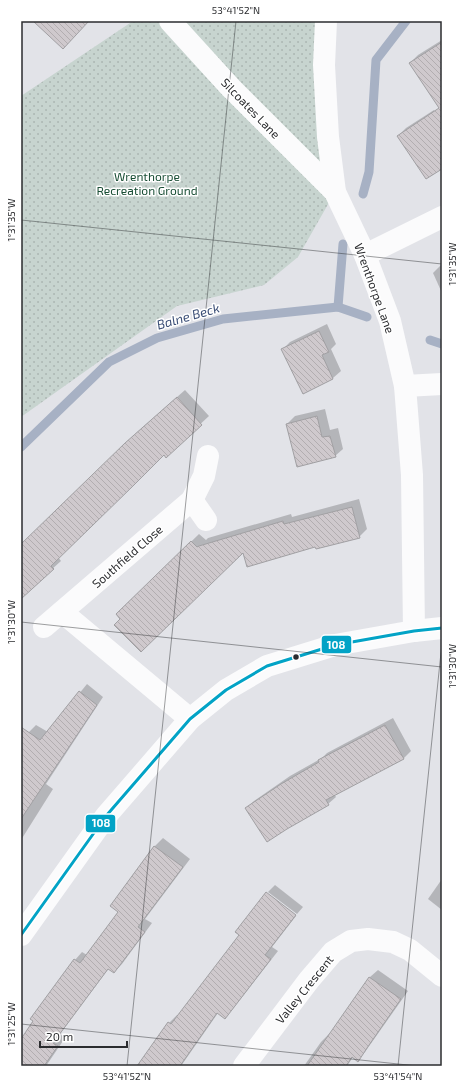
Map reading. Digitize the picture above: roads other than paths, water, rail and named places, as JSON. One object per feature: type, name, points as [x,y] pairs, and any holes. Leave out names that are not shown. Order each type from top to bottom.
[{"type":"street","name":"Silcoates Lane","points":[[170,21],[231,88],[335,192]]},
{"type":"street","name":"Wrenthorpe Lane","points":[[326,21],[324,65],[328,137],[335,192],[365,255],[390,322],[405,386],[412,476],[414,631]]},
{"type":"street","points":[[365,255],[442,217]]},
{"type":"street","points":[[405,386],[442,384]]},
{"type":"street","name":"Southfield Close","points":[[44,627],[192,500],[204,476],[208,456]]},
{"type":"street","points":[[192,500],[206,520]]},
{"type":"street","points":[[62,612],[190,718]]},
{"type":"street","points":[[21,935],[106,816],[190,718],[226,690],[267,666],[335,645],[414,631],[442,628]]},
{"type":"street","name":"Valley Crescent","points":[[244,1066],[309,980],[333,952],[351,941],[368,939],[393,942],[410,950],[442,976]]},
{"type":"waterway","name":"Balne Beck","points":[[363,194],[369,172],[376,60],[406,21]]},
{"type":"waterway","name":"Balne Beck","points":[[338,307],[343,244]]},
{"type":"waterway","name":"Balne Beck","points":[[21,447],[109,362],[157,338],[223,319],[338,307],[367,317]]},
{"type":"waterway","points":[[430,340],[442,344]]},
{"type":"park label","name":"Wrenthorpe Recreation Ground","points":[[147,183]]}]
